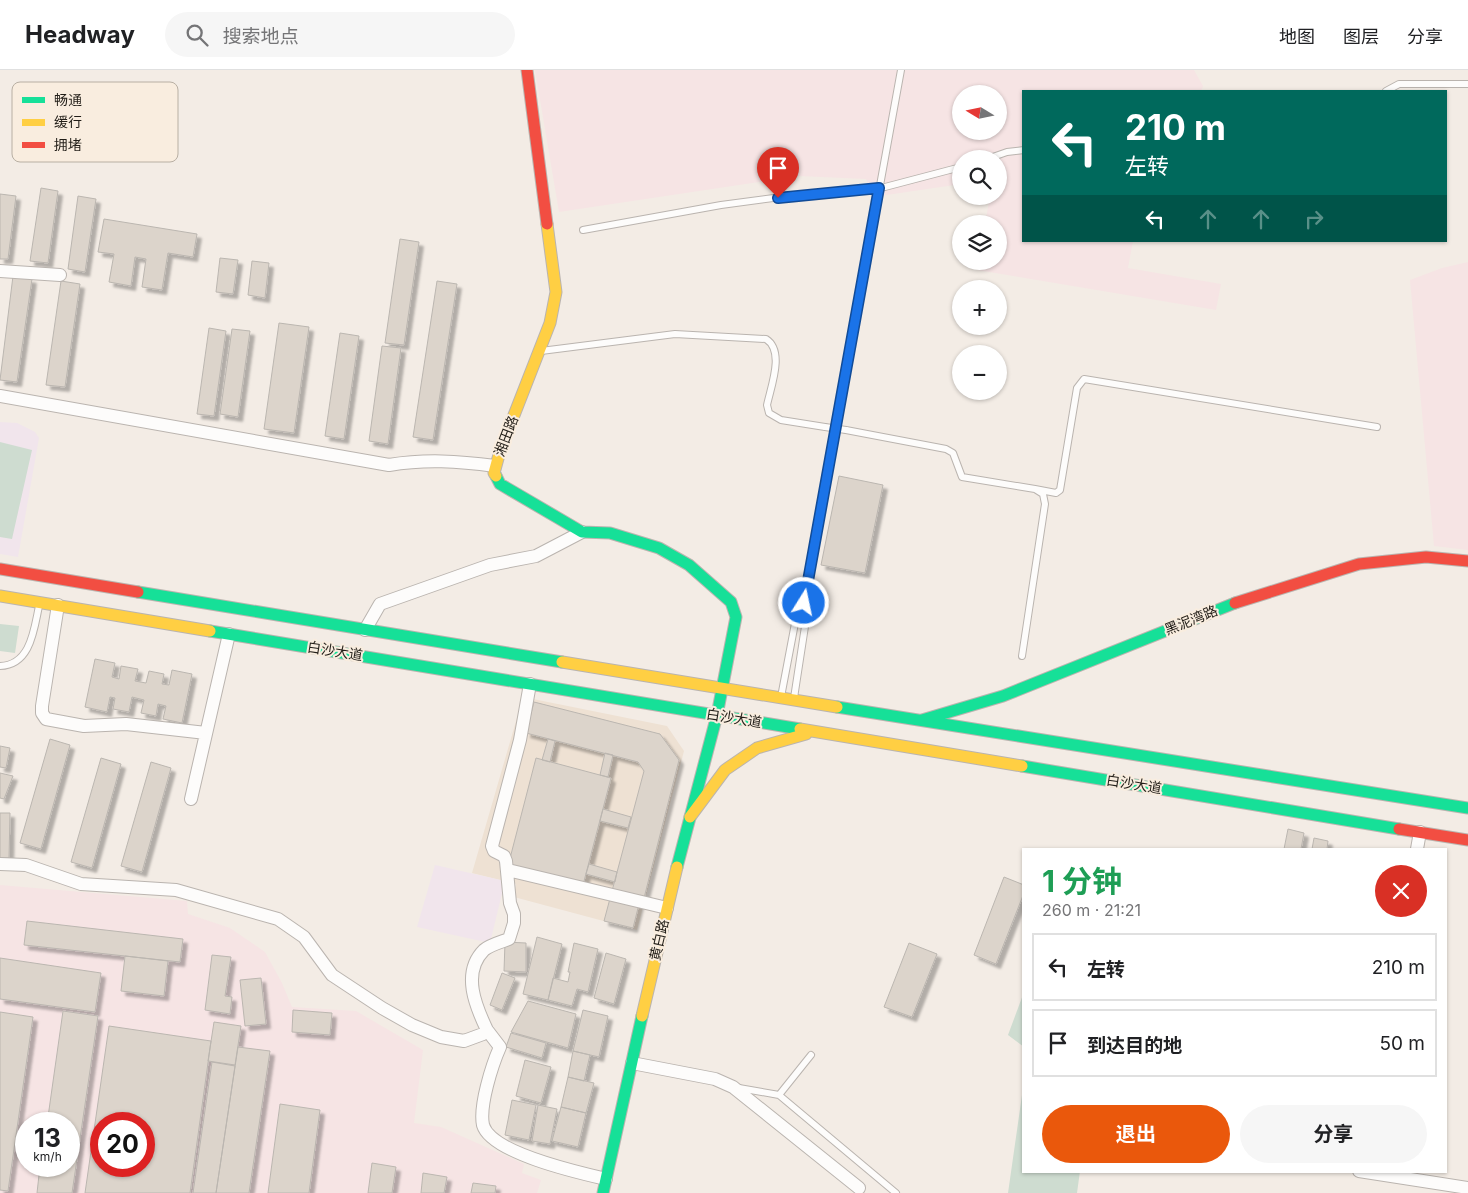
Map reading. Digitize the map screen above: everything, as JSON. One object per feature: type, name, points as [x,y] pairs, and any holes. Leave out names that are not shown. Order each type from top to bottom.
[{"type":"main road","name":"湘田路","points":[[527,70],[556,292],[550,323],[495,466],[494,473],[500,484],[582,532],[610,533],[659,548],[689,565],[732,602],[736,617],[722,689]]},
{"type":"main road","name":"黑泥湾路","points":[[922,721],[1003,696],[1247,598],[1359,564],[1426,557],[1468,561]]},
{"type":"main road","name":"白沙大道","points":[[0,569],[722,689],[1468,808]]},
{"type":"main road","name":"白沙大道","points":[[0,596],[1468,840]]},
{"type":"main road","name":"黄白路","points":[[603,1193],[667,908],[722,689]]},
{"type":"main road","points":[[690,817],[725,770],[757,748],[790,737],[817,732]]},
{"type":"street","points":[[0,271],[60,275]]},
{"type":"street","points":[[0,396],[388,465],[415,460],[452,460],[495,466]]},
{"type":"street","points":[[365,630],[380,604],[490,565],[536,556],[582,532]]},
{"type":"street","points":[[58,605],[42,706],[42,713],[46,719],[84,726],[126,724],[206,733]]},
{"type":"street","points":[[191,799],[229,634]]},
{"type":"street","points":[[530,684],[520,740],[492,844],[494,851],[505,858],[508,870],[510,903],[514,914],[512,931],[509,939],[484,950],[476,964],[472,982],[475,1006],[500,1047],[490,1072],[483,1118],[488,1133],[494,1139],[542,1164],[606,1179]]},
{"type":"street","points":[[1417,848],[1420,832]]},
{"type":"street","points":[[0,864],[26,865],[81,884],[176,890],[278,919],[304,937],[332,975],[412,1025],[441,1037],[464,1040],[483,1034],[488,1030]]},
{"type":"street","points":[[508,870],[667,908]]},
{"type":"street","points":[[632,1063],[715,1079],[733,1087],[859,1188]]},
{"type":"street","points":[[1372,1173],[1468,1188]]},
{"type":"lane","points":[[793,700],[806,620],[804,603],[901,70]]},
{"type":"lane","points":[[1388,90],[1400,84],[1468,84]]},
{"type":"lane","points":[[1007,152],[1022,150]]},
{"type":"lane","points":[[583,230],[721,205],[796,195],[879,188],[952,170]]},
{"type":"lane","points":[[539,351],[675,334],[766,339],[772,342],[776,355],[767,405],[768,413],[780,420],[846,430],[946,449],[953,453],[962,477],[1056,493],[1060,490],[1077,388],[1084,379],[1376,427]]},
{"type":"lane","points":[[1022,656],[1045,500],[1043,494],[1035,489]]},
{"type":"lane","points":[[0,666],[14,663],[30,645],[40,602]]},
{"type":"lane","points":[[781,698],[796,618],[804,603]]},
{"type":"lane","points":[[779,1095],[811,1055]]},
{"type":"lane","points":[[733,1087],[779,1095],[896,1193]]},
{"type":"shaded area","points":[[535,70],[1194,70],[1203,86],[1201,90],[1022,90],[1022,242],[1133,242],[1128,268],[1221,284],[1216,310],[977,270],[1007,270],[1007,215],[987,215],[988,205],[1007,205],[1007,150],[952,150],[952,185],[873,197],[866,179],[799,176],[559,212]]},
{"type":"shaded area","points":[[1468,262],[1468,550],[1434,546],[1410,280],[1442,268]]},
{"type":"shaded area","points":[[0,422],[17,423],[35,432],[39,438],[18,557],[0,554]]},
{"type":"shaded area","points":[[523,697],[667,726],[684,751],[637,930],[514,897],[516,884],[472,873]]},
{"type":"shaded area","points":[[435,865],[505,881],[490,943],[417,927]]},
{"type":"shaded area","points":[[0,885],[187,901],[188,914],[230,928],[265,952],[282,983],[292,1007],[356,1011],[423,1050],[414,1123],[441,1127],[524,1164],[522,1173],[541,1180],[537,1193],[0,1193]]},
{"type":"green space","points":[[0,442],[32,450],[12,539],[0,537]]},
{"type":"green space","points":[[0,624],[19,626],[15,653],[0,651]]},
{"type":"green space","points":[[1022,997],[1022,1046],[1008,1035]]},
{"type":"green space","points":[[1022,1095],[1022,1173],[1080,1173],[1077,1193],[1008,1193]]},
{"type":"building","points":[[41,188],[58,191],[48,263],[30,261]]},
{"type":"building","points":[[0,194],[16,196],[8,259],[0,259]]},
{"type":"building","points":[[78,196],[96,199],[85,272],[68,269]]},
{"type":"building","points":[[104,219],[197,234],[193,257],[168,253],[162,290],[142,287],[146,259],[135,257],[131,286],[109,282],[114,254],[98,252]]},
{"type":"building","points":[[400,239],[419,242],[404,345],[385,343]]},
{"type":"building","points":[[220,258],[238,260],[233,294],[216,292]]},
{"type":"building","points":[[252,261],[269,263],[265,298],[248,295]]},
{"type":"building","points":[[13,276],[32,279],[17,382],[0,380]]},
{"type":"building","points":[[61,281],[80,284],[65,387],[46,385]]},
{"type":"building","points":[[437,281],[457,284],[433,440],[413,437]]},
{"type":"building","points":[[279,323],[309,327],[294,433],[264,429]]},
{"type":"building","points":[[209,328],[226,331],[214,416],[197,414]]},
{"type":"building","points":[[232,329],[250,331],[238,417],[220,414]]},
{"type":"building","points":[[340,333],[359,336],[344,439],[325,436]]},
{"type":"building","points":[[382,346],[401,348],[388,444],[369,441]]},
{"type":"building","points":[[839,476],[883,485],[865,573],[821,565]]},
{"type":"building","points":[[95,659],[115,663],[112,677],[119,679],[121,666],[138,669],[135,681],[146,683],[149,671],[164,674],[162,684],[169,685],[172,670],[192,674],[182,723],[163,719],[166,706],[158,704],[156,716],[141,713],[144,700],[132,697],[129,712],[113,709],[115,698],[110,697],[107,712],[85,707]]},
{"type":"building","points":[[534,702],[660,734],[679,760],[643,902],[639,904],[633,928],[604,921],[644,771],[638,762],[526,733]]},
{"type":"building","points":[[50,739],[70,745],[41,849],[20,843]]},
{"type":"building","points":[[548,739],[555,741],[550,762],[542,760]]},
{"type":"building","points":[[0,746],[10,748],[6,768],[0,767]]},
{"type":"building","points":[[605,753],[613,755],[608,777],[600,775]]},
{"type":"building","points":[[101,758],[121,764],[92,868],[71,862]]},
{"type":"building","points":[[536,758],[611,778],[583,885],[508,866]]},
{"type":"building","points":[[151,762],[171,768],[142,872],[121,866]]},
{"type":"building","points":[[0,773],[13,776],[4,799],[0,798]]},
{"type":"building","points":[[603,809],[631,817],[628,828],[600,821]]},
{"type":"building","points":[[0,813],[10,813],[9,858],[0,858]]},
{"type":"building","points":[[1288,829],[1304,833],[1301,848],[1284,848]]},
{"type":"building","points":[[1314,838],[1328,841],[1327,848],[1312,848]]},
{"type":"building","points":[[589,864],[617,872],[615,882],[586,874]]},
{"type":"building","points":[[1004,877],[1022,884],[1022,898],[996,964],[974,955]]},
{"type":"building","points":[[27,921],[183,939],[180,962],[24,945]]},
{"type":"building","points":[[537,937],[562,944],[548,1000],[523,994]]},
{"type":"building","points":[[505,942],[526,943],[526,972],[504,971]]},
{"type":"building","points":[[574,943],[598,949],[588,992],[577,989],[572,1006],[548,1000],[553,978],[568,982],[570,972],[568,972]]},
{"type":"building","points":[[909,943],[937,954],[912,1017],[884,1007]]},
{"type":"building","points":[[606,953],[626,959],[614,1004],[594,998]]},
{"type":"building","points":[[212,955],[231,957],[225,996],[232,997],[230,1014],[205,1010]]},
{"type":"building","points":[[125,956],[168,961],[164,996],[121,991]]},
{"type":"building","points":[[0,958],[101,973],[95,1012],[0,999]]},
{"type":"building","points":[[502,973],[515,978],[502,1010],[490,1005]]},
{"type":"building","points":[[261,978],[266,1024],[245,1026],[240,980]]},
{"type":"building","points":[[528,1001],[576,1014],[568,1048],[511,1032]]},
{"type":"building","points":[[293,1010],[332,1013],[330,1035],[292,1032]]},
{"type":"building","points":[[583,1010],[608,1016],[599,1057],[573,1051]]},
{"type":"building","points":[[63,1011],[98,1016],[80,1139],[80,1112],[49,1112]]},
{"type":"building","points":[[0,1012],[33,1017],[19,1112],[15,1112],[15,1142],[8,1191],[0,1190]]},
{"type":"building","points":[[214,1022],[241,1026],[235,1065],[208,1061]]},
{"type":"building","points":[[109,1026],[211,1041],[190,1193],[85,1193],[90,1158],[90,1177],[155,1177],[155,1112],[97,1112]]},
{"type":"building","points":[[511,1033],[546,1043],[542,1058],[506,1047]]},
{"type":"building","points":[[238,1047],[270,1051],[249,1193],[216,1193]]},
{"type":"building","points":[[573,1051],[590,1055],[584,1081],[568,1077]]},
{"type":"building","points":[[525,1060],[551,1067],[541,1103],[516,1096]]},
{"type":"building","points":[[212,1062],[235,1066],[216,1193],[193,1193]]},
{"type":"building","points":[[568,1077],[594,1083],[586,1113],[561,1107]]},
{"type":"building","points":[[512,1100],[536,1105],[529,1140],[505,1135]]},
{"type":"building","points":[[280,1104],[320,1110],[309,1193],[268,1193]]},
{"type":"building","points":[[538,1105],[557,1109],[550,1144],[532,1141]]},
{"type":"building","points":[[561,1107],[586,1113],[578,1147],[552,1141]]},
{"type":"building","points":[[372,1163],[396,1167],[392,1193],[368,1193]]},
{"type":"building","points":[[423,1173],[447,1177],[444,1193],[421,1193]]},
{"type":"building","points":[[39,1177],[74,1177],[72,1193],[37,1193]]},
{"type":"building","points":[[473,1183],[496,1186],[495,1193],[471,1193]]},
{"type":"traffic: fast","points":[[496,476],[500,484],[582,532],[610,533],[659,548],[689,565],[731,602],[736,617],[717,715],[677,867]]},
{"type":"traffic: fast","points":[[138,592],[562,662]]},
{"type":"traffic: fast","points":[[922,720],[1003,696],[1235,603]]},
{"type":"traffic: fast","points":[[210,631],[800,729]]},
{"type":"traffic: fast","points":[[837,707],[1468,808]]},
{"type":"traffic: fast","points":[[1022,766],[1399,829]]},
{"type":"traffic: fast","points":[[603,1193],[642,1016]]},
{"type":"traffic: slow","points":[[496,476],[494,473],[500,451],[550,323],[556,292],[547,224]]},
{"type":"traffic: slow","points":[[0,596],[210,631]]},
{"type":"traffic: slow","points":[[562,662],[837,707]]},
{"type":"traffic: slow","points":[[800,729],[1022,766]]},
{"type":"traffic: slow","points":[[690,817],[725,770],[757,748],[806,734]]},
{"type":"traffic: slow","points":[[642,1016],[677,867]]},
{"type":"traffic: jam","points":[[527,70],[547,224]]},
{"type":"traffic: jam","points":[[1235,603],[1359,564],[1426,557],[1468,561]]},
{"type":"traffic: jam","points":[[0,569],[138,592]]},
{"type":"traffic: jam","points":[[1399,829],[1468,840]]},
{"type":"route","points":[[778,198],[879,188],[804,603]]}]
